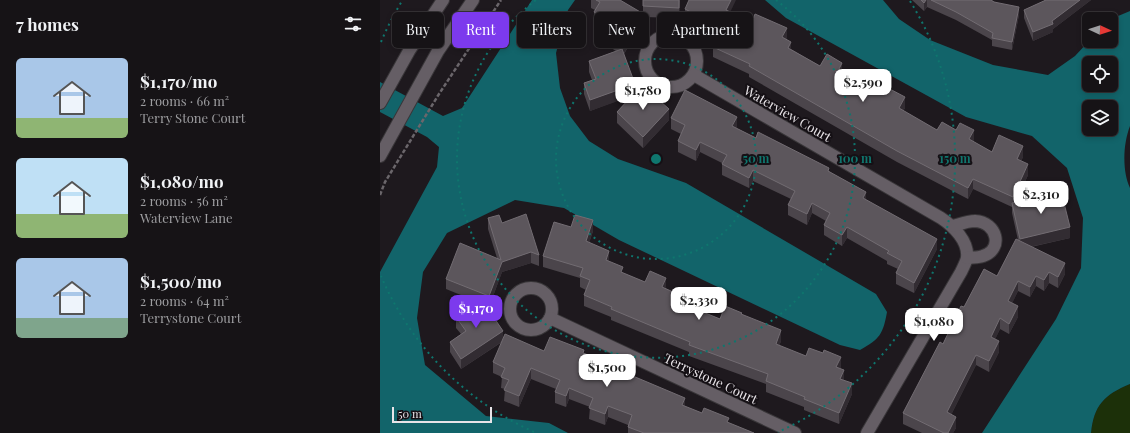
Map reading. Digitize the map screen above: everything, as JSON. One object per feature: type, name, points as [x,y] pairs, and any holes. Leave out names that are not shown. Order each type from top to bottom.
[{"type":"street","points":[[380,103],[409,51],[443,0]]},
{"type":"street","points":[[380,156],[438,51],[473,0]]},
{"type":"street","points":[[669,34],[685,38],[696,51],[698,59],[694,75],[679,86],[670,88],[661,86],[653,81],[648,74],[645,65],[645,56],[648,47],[661,36],[669,34]]},
{"type":"street","name":"Waterview Court","points":[[694,75],[953,226],[964,243],[967,258]]},
{"type":"street","points":[[867,433],[961,272],[967,258],[982,257],[991,252],[994,246],[995,234],[992,228],[986,224],[976,221],[953,226]]},
{"type":"street","name":"Terrystone Court","points":[[550,318],[795,433]]},
{"type":"path","points":[[380,195],[385,182],[433,104],[501,0]]},
{"type":"green space","points":[[1130,384],[1130,433],[1091,433],[1092,423],[1102,402],[1113,392]]},
{"type":"water","points":[[532,0],[575,0],[567,12],[524,12]]},
{"type":"water","points":[[765,0],[883,0],[899,19],[930,40],[993,65],[1048,75],[1075,56],[1082,48],[1118,48],[1118,16],[1130,11],[1130,126],[1124,157],[1127,181],[1130,188],[1130,384],[1113,392],[1102,402],[1092,423],[1091,433],[982,433],[1056,319],[1081,268],[1083,218],[1067,168],[1032,136],[966,117],[786,18]]},
{"type":"water","points":[[517,23],[517,48],[557,48],[556,53],[560,88],[570,116],[589,141],[618,159],[686,183],[876,294],[887,312],[884,326],[880,335],[872,343],[860,350],[840,345],[619,240],[564,208],[515,200],[447,233],[423,272],[417,318],[425,365],[486,416],[549,423],[568,433],[380,433],[380,272],[437,167],[439,147],[427,137],[380,112],[380,82],[443,116],[462,108],[501,48],[509,48],[509,35]]},
{"type":"building","points":[[596,0],[620,0],[640,12],[594,12],[600,2]]},
{"type":"building","points":[[643,0],[679,0],[679,8],[643,6]]},
{"type":"building","points":[[689,0],[731,0],[726,10],[730,12],[691,12],[685,9]]},
{"type":"building","points":[[931,0],[991,0],[994,2],[1019,7],[1012,42],[992,38],[993,33]]},
{"type":"building","points":[[1046,0],[1080,0],[1052,21],[1053,24],[1033,32],[1024,10]]},
{"type":"building","points":[[755,14],[787,28],[782,37],[791,42],[788,48],[820,66],[827,54],[842,63],[837,73],[862,87],[867,77],[905,97],[899,108],[937,130],[942,122],[956,130],[960,123],[974,130],[969,139],[992,152],[999,135],[1023,146],[1017,159],[1028,164],[1013,197],[973,179],[968,188],[897,151],[749,66],[750,64],[715,48],[753,48],[753,19]]},
{"type":"building","points":[[622,49],[635,84],[590,100],[584,83],[596,79],[589,61]]},
{"type":"building","points":[[642,85],[669,109],[643,137],[617,112]]},
{"type":"building","points":[[685,90],[737,117],[732,126],[756,138],[758,132],[829,168],[828,171],[866,192],[863,198],[937,239],[914,283],[896,273],[902,261],[887,253],[889,251],[847,227],[842,235],[824,225],[830,213],[812,203],[807,214],[788,205],[795,191],[753,170],[749,178],[722,164],[727,155],[700,142],[696,150],[678,141],[685,125],[671,118]]},
{"type":"building","points":[[1061,191],[1070,227],[1020,239],[1012,203]]},
{"type":"building","points":[[526,214],[539,255],[531,252],[502,262],[489,296],[446,279],[460,243],[501,260],[488,218],[499,215],[502,223]]},
{"type":"building","points":[[575,215],[593,220],[586,241],[609,251],[606,260],[623,267],[621,272],[645,282],[650,271],[666,278],[662,287],[700,304],[698,310],[720,319],[725,306],[781,330],[776,344],[806,356],[809,348],[823,353],[824,350],[841,357],[836,367],[844,370],[840,379],[852,383],[839,413],[804,399],[805,397],[766,381],[768,374],[689,345],[690,342],[611,309],[612,307],[584,295],[590,280],[580,276],[583,268],[543,256],[554,222],[571,227]]},
{"type":"building","points":[[1016,239],[1065,263],[1058,277],[1049,272],[1044,280],[1036,276],[1030,287],[1018,281],[1008,301],[1018,306],[1009,324],[1000,318],[991,337],[999,341],[989,361],[976,355],[947,412],[956,417],[948,433],[944,433],[903,413],[940,342],[943,344],[961,306],[964,307],[984,269],[997,276]]},
{"type":"building","points":[[482,300],[503,331],[461,359],[450,342],[466,331],[456,317]]},
{"type":"building","points":[[505,334],[544,351],[550,337],[584,350],[583,353],[622,368],[621,371],[685,398],[682,405],[702,413],[704,408],[729,418],[727,422],[754,433],[644,433],[628,427],[632,415],[608,406],[605,414],[589,408],[593,398],[569,388],[566,396],[555,392],[560,380],[531,368],[519,396],[504,390],[509,380],[501,377],[505,368],[493,362]]}]
